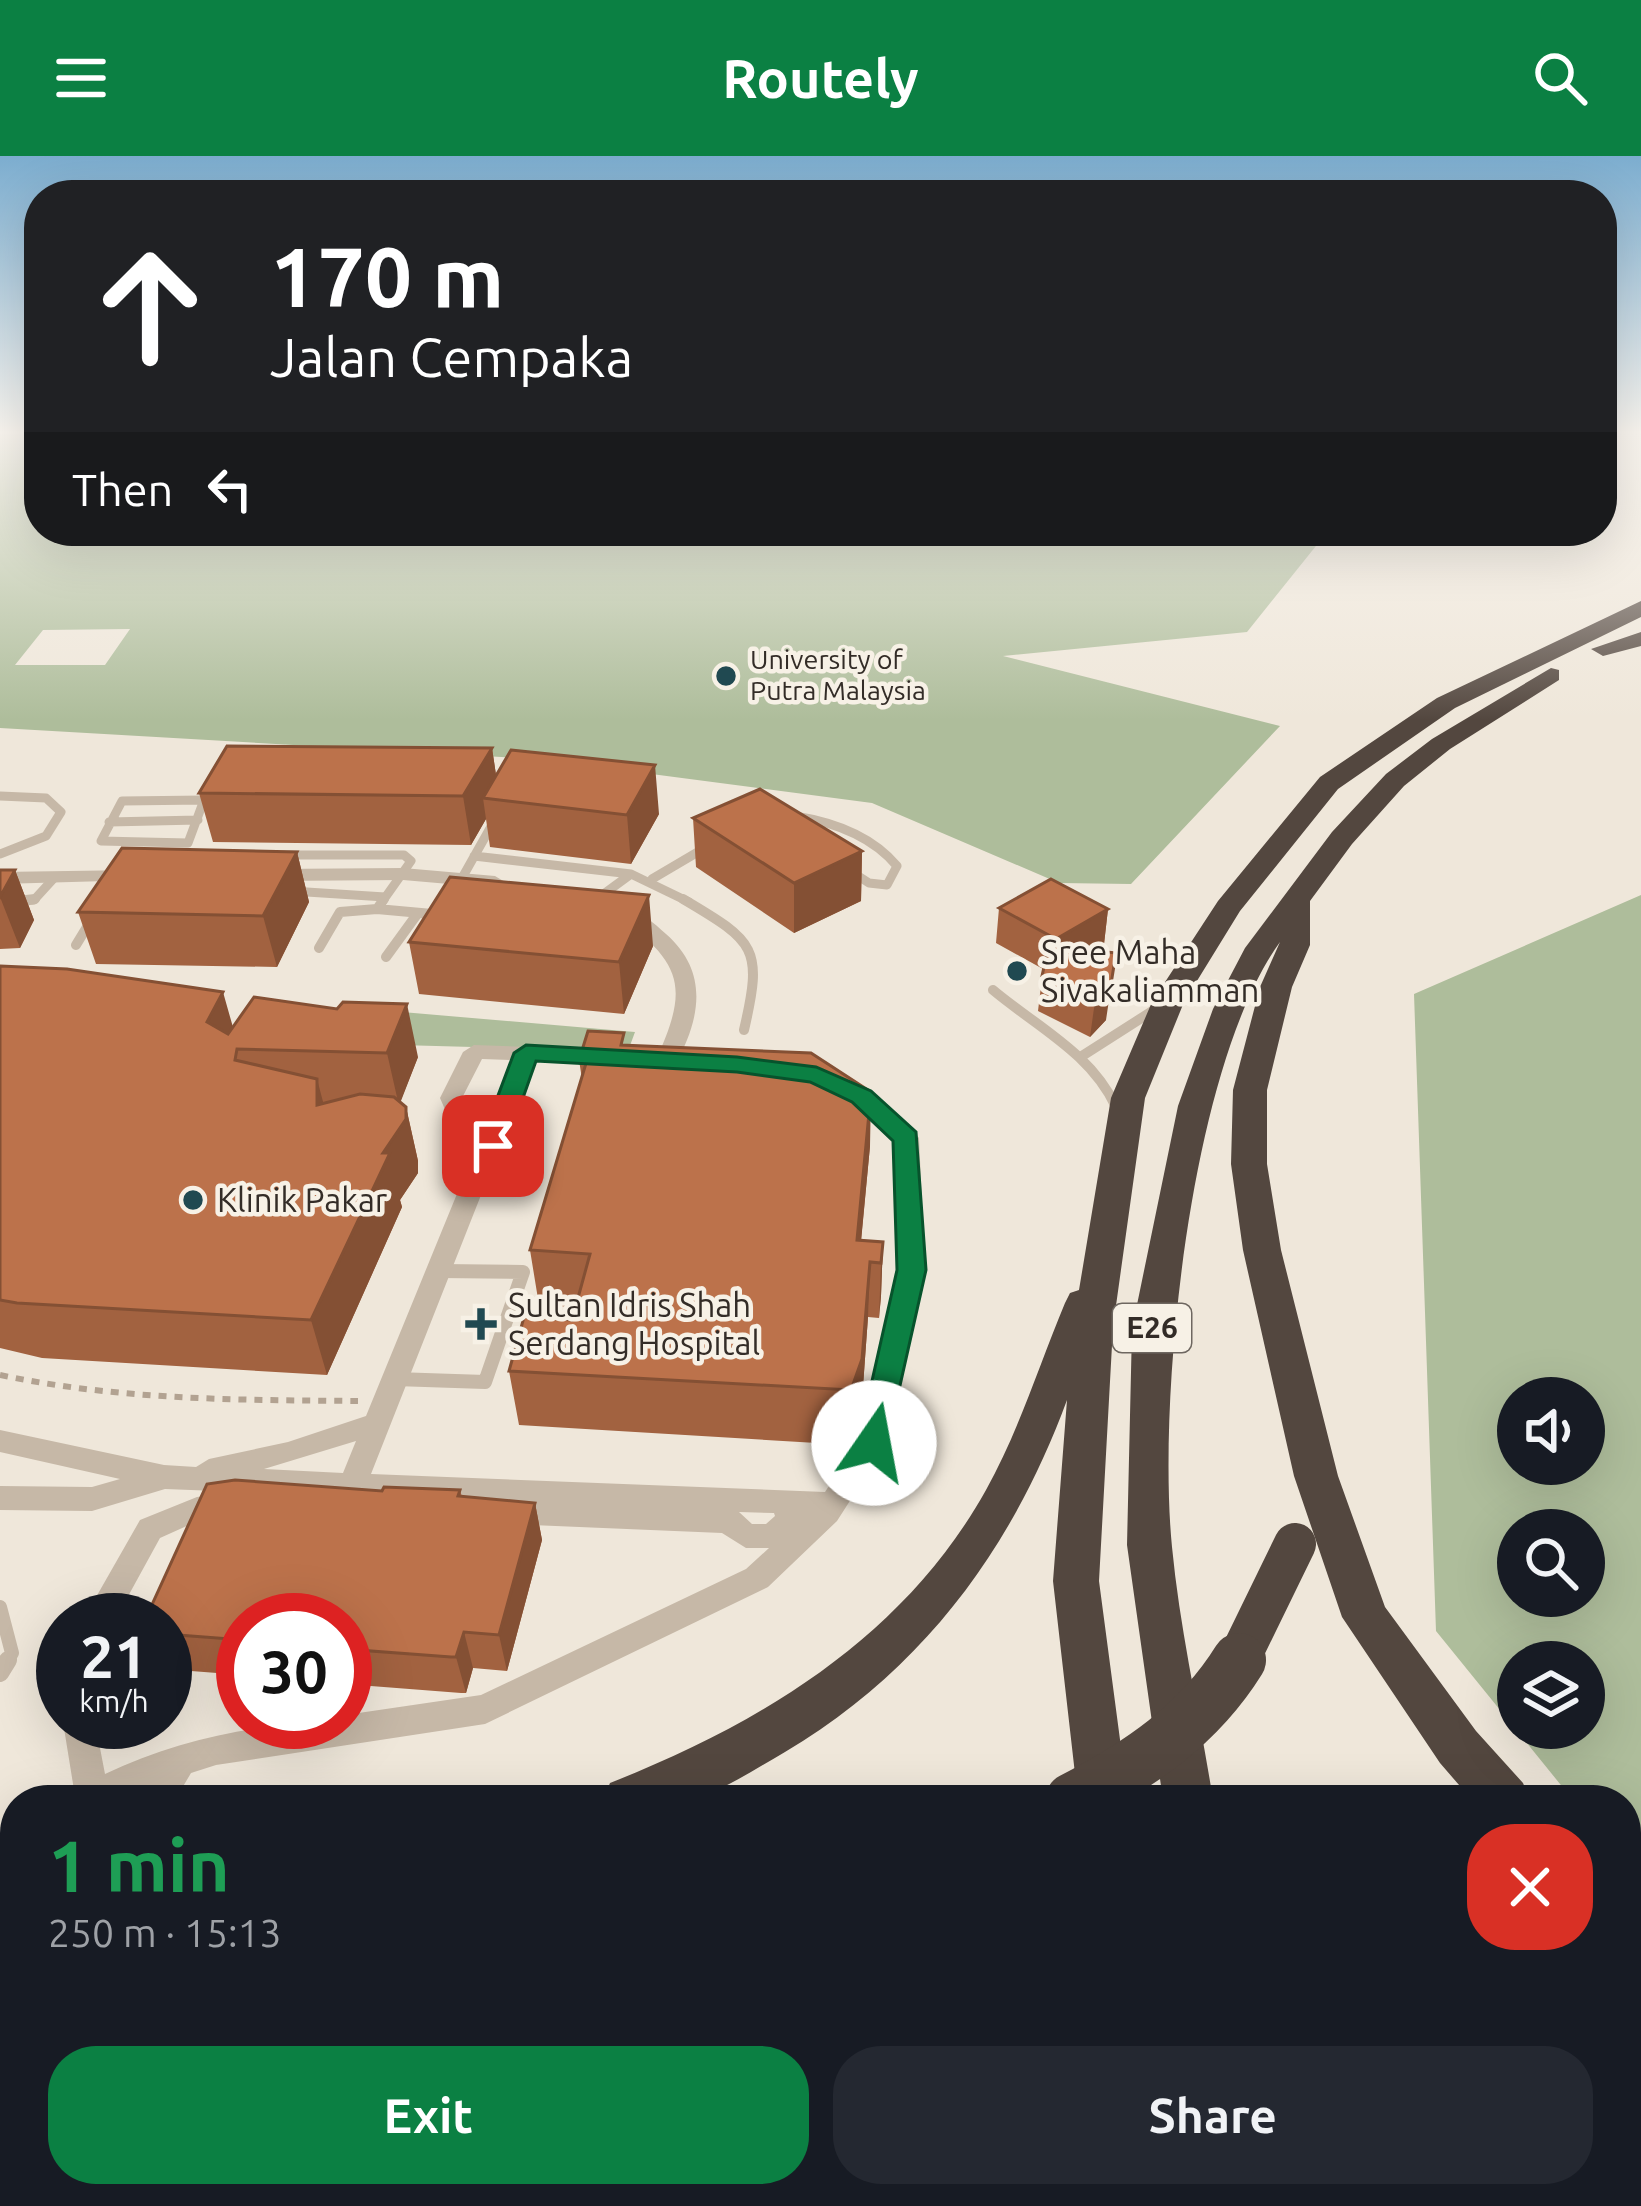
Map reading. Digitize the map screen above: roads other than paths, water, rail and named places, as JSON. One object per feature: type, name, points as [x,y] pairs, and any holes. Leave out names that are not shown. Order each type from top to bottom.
[{"type":"highway","name":"E26","points":[[1101,1785],[1076,1581],[1093,1327],[1127,1098],[1168,1002],[1228,907],[1329,784],[1445,703],[1641,608]]},
{"type":"highway","name":"E26","points":[[1186,1785],[1149,1545],[1152,1329],[1195,1106],[1229,1009],[1260,948],[1294,900],[1395,780],[1529,686],[1641,635]]},
{"type":"highway","points":[[1294,900],[1295,945],[1276,986],[1250,1090],[1250,1164],[1262,1250],[1316,1476],[1365,1618],[1459,1748],[1492,1785]]},
{"type":"highway","points":[[673,1785],[816,1708],[930,1606],[1000,1507],[1104,1253]]},
{"type":"highway","points":[[1101,1785],[1135,1767],[1210,1702],[1265,1611],[1295,1544],[1316,1476]]},
{"type":"street","points":[[242,875],[403,874],[507,883]]},
{"type":"street","points":[[0,878],[121,876],[158,882]]},
{"type":"street","points":[[493,1146],[458,1116],[451,1098],[474,1052],[679,1061],[689,982],[665,939],[631,925],[602,896],[574,891]]},
{"type":"street","points":[[352,1486],[493,1146],[526,1053]]},
{"type":"street","points":[[122,1785],[182,1758],[485,1709],[757,1579],[833,1504],[874,1443],[912,1270],[907,1138],[862,1096],[831,1082]]},
{"type":"street","points":[[0,1498],[92,1499],[164,1477],[288,1454],[385,1402]]},
{"type":"street","points":[[4,1449],[164,1477],[833,1504]]},
{"type":"street","points":[[114,1593],[151,1529],[197,1510],[249,1502],[729,1521],[746,1536],[772,1536],[791,1520],[786,1503]]},
{"type":"street","points":[[83,1749],[89,1785]]},
{"type":"street","points":[[165,1785],[182,1758]]},
{"type":"lane","points":[[0,796],[46,798],[61,812],[52,831],[39,841],[0,854]]},
{"type":"lane","points":[[198,798],[206,802],[197,820],[190,849],[106,843],[100,838],[122,801],[198,798]]},
{"type":"lane","points":[[462,878],[497,816]]},
{"type":"lane","points":[[788,816],[831,823],[890,856],[897,866],[886,885],[869,883],[849,871]]},
{"type":"lane","points":[[109,821],[197,820]]},
{"type":"lane","points":[[652,879],[714,843]]},
{"type":"lane","points":[[278,855],[404,855],[411,861],[376,909]]},
{"type":"lane","points":[[474,856],[652,879],[745,941],[754,952],[756,965],[744,1030]]},
{"type":"lane","points":[[602,896],[631,874]]},
{"type":"lane","points":[[0,903],[34,900],[55,878]]},
{"type":"lane","points":[[275,890],[386,897]]},
{"type":"lane","points":[[76,945],[100,907]]},
{"type":"lane","points":[[319,949],[340,913],[376,909],[452,916]]},
{"type":"lane","points":[[386,957],[418,913]]},
{"type":"lane","points":[[993,990],[1025,1020],[1082,1056],[1112,1095],[1123,1131]]},
{"type":"lane","points":[[1082,1056],[1099,1049],[1132,1017],[1168,1002]]},
{"type":"lane","points":[[385,1402],[484,1382],[524,1272],[440,1271]]},
{"type":"lane","points":[[0,1606],[12,1653],[0,1673]]},
{"type":"place","name":"University of Putra Malaysia","points":[[726,676]]},
{"type":"place","name":"Sree Maha Sivakaliamman","points":[[1017,971]]},
{"type":"place","name":"Klinik Pakar","points":[[193,1200]]},
{"type":"place","name":"Sultan Idris Shah Serdang Hospital","points":[[481,1324]]}]
